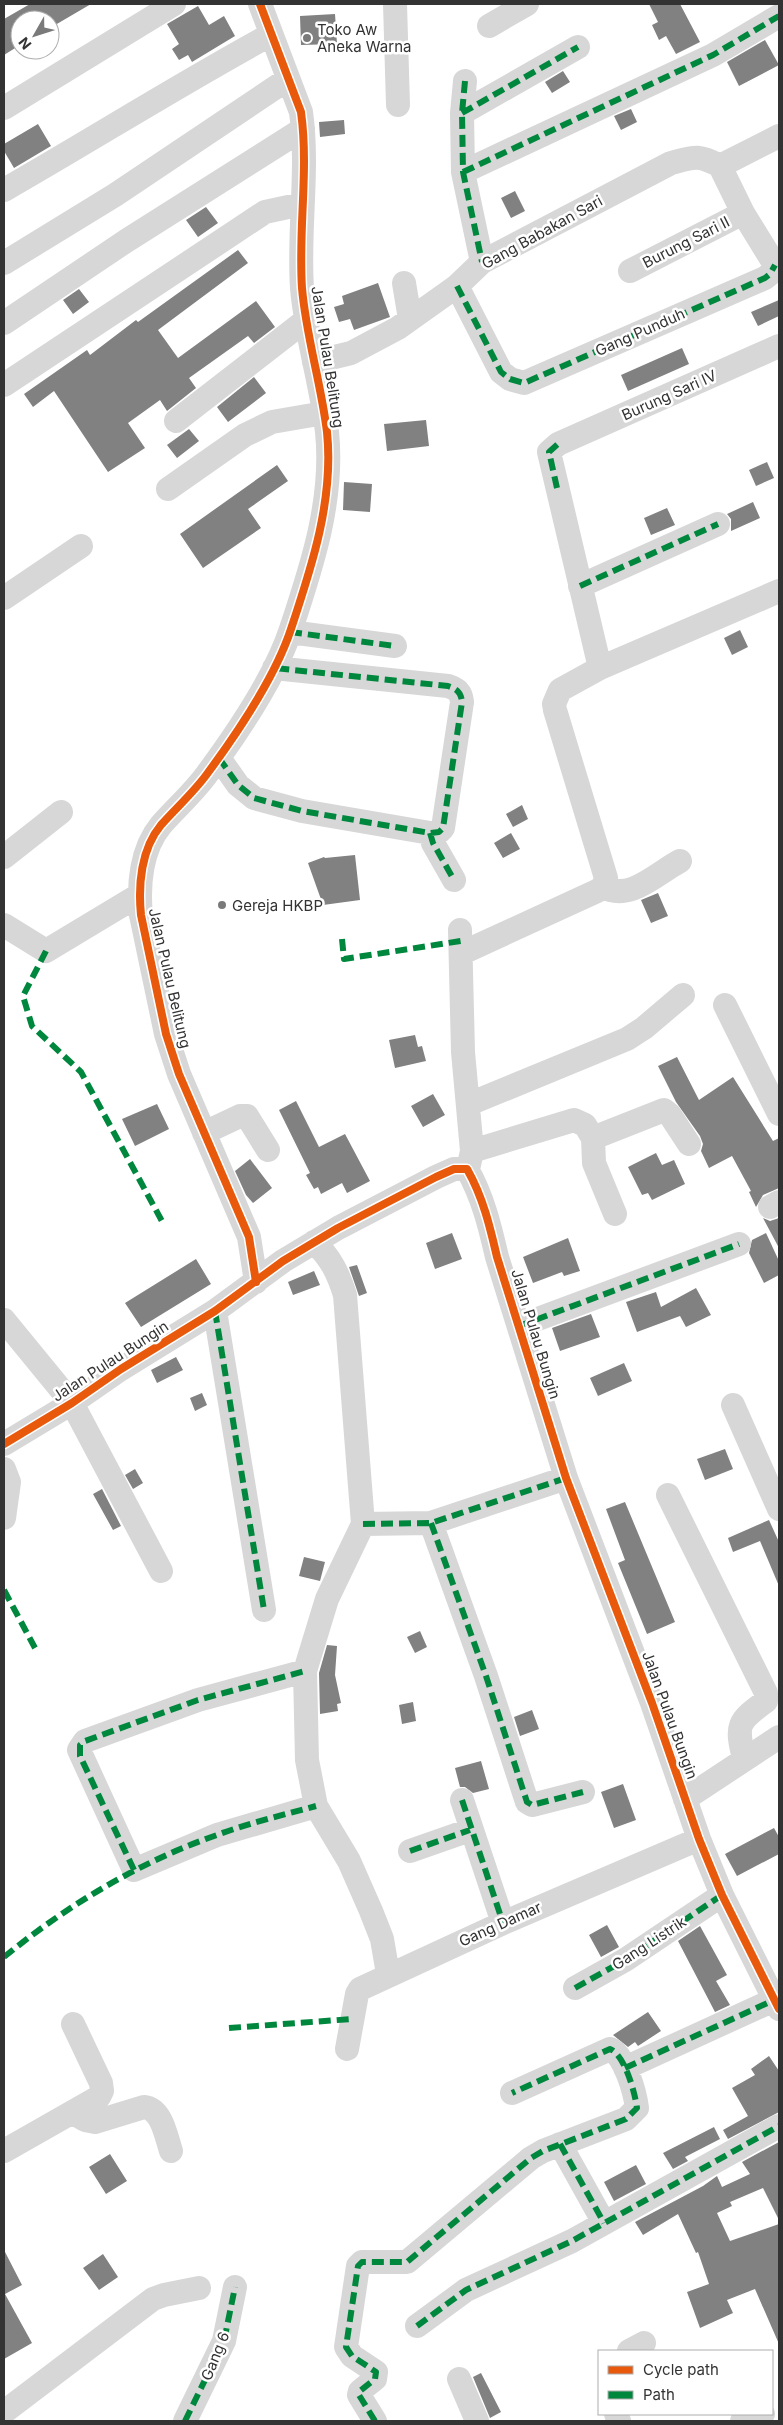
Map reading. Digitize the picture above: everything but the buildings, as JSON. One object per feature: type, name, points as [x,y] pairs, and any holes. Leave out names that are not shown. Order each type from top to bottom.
[{"type":"street","points":[[4,108],[174,4]]},
{"type":"street","name":"Jalan Pulau Belitung","points":[[256,1282],[249,1237],[219,1127],[179,1074],[166,1034],[141,915],[139,895],[146,855],[153,837],[219,758],[274,668],[290,632],[323,520],[327,434],[321,361],[306,320],[300,250],[305,150],[304,130],[301,112],[270,35],[260,4]]},
{"type":"street","points":[[395,4],[398,105]]},
{"type":"street","points":[[489,26],[528,4]]},
{"type":"street","points":[[464,172],[713,55],[779,16]]},
{"type":"street","points":[[4,190],[90,141],[204,71],[270,35]]},
{"type":"street","points":[[462,113],[578,47]]},
{"type":"street","points":[[4,263],[115,195],[288,79]]},
{"type":"street","points":[[465,82],[462,113],[464,172],[482,262]]},
{"type":"street","points":[[4,323],[126,241],[304,130]]},
{"type":"street","points":[[777,264],[742,213],[720,166],[779,136]]},
{"type":"street","name":"Gang Babakan Sari","points":[[321,361],[351,353],[410,319],[458,286],[482,262],[671,162],[691,158],[704,158],[720,166]]},
{"type":"street","points":[[4,385],[265,212],[302,204]]},
{"type":"street","name":"Burung Sari II","points":[[630,271],[742,213]]},
{"type":"street","name":"Gang Punduh","points":[[458,286],[501,372],[518,382],[534,380],[764,278],[770,274],[777,264]]},
{"type":"street","points":[[404,283],[410,319]]},
{"type":"street","points":[[176,421],[306,320]]},
{"type":"street","name":"Burung Sari IV","points":[[580,586],[550,452],[558,444],[779,346]]},
{"type":"street","points":[[168,490],[245,435],[272,422],[324,413]]},
{"type":"street","points":[[600,668],[580,586],[718,524]]},
{"type":"street","points":[[4,598],[81,546]]},
{"type":"street","points":[[602,887],[606,878],[554,704],[560,690],[600,668],[779,591]]},
{"type":"street","points":[[290,632],[395,646]]},
{"type":"street","points":[[219,758],[238,784],[254,798],[302,811],[430,833],[439,832],[443,828],[462,702],[458,691],[448,686],[274,668]]},
{"type":"street","points":[[4,857],[60,812]]},
{"type":"street","points":[[430,833],[454,880]]},
{"type":"street","points":[[615,1214],[594,1163],[593,1138],[585,1125],[574,1120],[470,1160],[469,1104],[463,1052],[461,942],[602,887],[610,890],[631,890],[680,861]]},
{"type":"street","points":[[4,925],[46,950],[139,895]]},
{"type":"street","points":[[469,1104],[627,1039],[644,1028],[683,994]]},
{"type":"street","points":[[724,1006],[779,1114]]},
{"type":"street","points":[[593,1138],[664,1110],[670,1115],[688,1144]]},
{"type":"street","points":[[219,1127],[247,1116],[268,1150]]},
{"type":"street","name":"Jalan Pulau Bungin","points":[[4,1444],[72,1403],[121,1369],[215,1310],[283,1261],[324,1236],[470,1160],[566,1478],[652,1703],[699,1839],[722,1895],[776,2004]]},
{"type":"street","points":[[324,1236],[330,1259],[338,1274],[345,1295],[363,1524],[327,1599],[305,1671],[307,1760],[316,1806],[349,1861],[371,1911],[382,1938],[388,1974]]},
{"type":"street","points":[[249,1237],[283,1261]]},
{"type":"street","points":[[519,1326],[739,1244]]},
{"type":"street","points":[[215,1310],[264,1610]]},
{"type":"street","points":[[4,1320],[72,1403],[161,1570]]},
{"type":"street","points":[[733,1405],[779,1509]]},
{"type":"street","points":[[4,1470],[9,1482],[4,1518]]},
{"type":"street","points":[[363,1524],[431,1523],[566,1478]]},
{"type":"street","points":[[668,1495],[766,1693],[766,1701],[740,1723],[738,1734],[744,1759]]},
{"type":"street","points":[[431,1523],[486,1676],[527,1802],[532,1805],[583,1792]]},
{"type":"street","points":[[305,1671],[198,1700],[85,1741],[79,1750],[134,1870],[217,1835],[316,1806]]},
{"type":"street","points":[[685,1799],[779,1737]]},
{"type":"street","points":[[462,1800],[470,1830],[502,1923]]},
{"type":"street","points":[[410,1851],[470,1830]]},
{"type":"street","name":"Gang Damar","points":[[348,2049],[357,1994],[360,1989],[388,1974],[502,1923],[699,1839]]},
{"type":"street","name":"Gang Listrik","points":[[575,1988],[625,1960],[722,1895]]},
{"type":"street","points":[[625,2068],[776,2004]]},
{"type":"street","points":[[4,2150],[92,2103],[99,2097],[102,2091],[101,2083],[73,2024]]},
{"type":"street","points":[[375,2421],[359,2395],[360,2391],[375,2379],[376,2372],[352,2356],[346,2347],[358,2266],[362,2262],[402,2263],[411,2260],[518,2168],[543,2151],[626,2119],[637,2108],[625,2068],[615,2051],[608,2049],[512,2093]]},
{"type":"street","points":[[73,2113],[85,2120],[95,2122],[144,2107],[150,2108],[156,2112],[171,2151]]},
{"type":"street","points":[[416,2326],[466,2290],[572,2241],[779,2126]]},
{"type":"street","points":[[560,2144],[604,2223]]},
{"type":"street","name":"Gang 6","points":[[185,2421],[224,2341],[235,2287]]},
{"type":"street","points":[[4,2412],[153,2300],[164,2295],[199,2288]]},
{"type":"street","points":[[459,2379],[477,2421]]},
{"type":"street","points":[[742,2421],[759,2415]]},
{"type":"marked path","points":[[463,172],[713,55],[779,16]]},
{"type":"marked path","points":[[462,113],[578,47]]},
{"type":"marked path","points":[[465,81],[462,113],[463,172],[482,262]]},
{"type":"marked path","points":[[457,286],[501,372],[510,379],[524,383],[765,278],[770,274],[775,265]]},
{"type":"marked path","points":[[557,488],[549,452],[558,444]]},
{"type":"marked path","points":[[580,586],[718,524]]},
{"type":"marked path","points":[[290,632],[395,646]]},
{"type":"marked path","points":[[219,758],[238,785],[254,798],[302,811],[430,833],[439,832],[443,828],[462,702],[458,691],[448,686],[274,668]]},
{"type":"marked path","points":[[430,833],[433,843],[454,880]]},
{"type":"marked path","points":[[342,939],[344,959],[461,941]]},
{"type":"marked path","points":[[46,951],[23,996],[32,1026],[81,1072],[163,1223]]},
{"type":"marked path","points":[[519,1326],[739,1244]]},
{"type":"marked path","points":[[215,1311],[264,1610]]},
{"type":"marked path","points":[[363,1524],[431,1523],[566,1478]]},
{"type":"marked path","points":[[431,1523],[486,1676],[527,1802],[532,1805],[583,1792]]},
{"type":"marked path","points":[[4,1590],[35,1648]]},
{"type":"marked path","points":[[134,1870],[80,1756],[80,1745],[85,1741],[198,1700],[305,1671]]},
{"type":"marked path","points":[[462,1800],[503,1923]]},
{"type":"marked path","points":[[4,1957],[79,1903],[160,1858],[229,1831],[316,1806]]},
{"type":"marked path","points":[[410,1851],[470,1830]]},
{"type":"marked path","points":[[575,1988],[625,1960],[722,1895]]},
{"type":"marked path","points":[[625,2068],[774,2000]]},
{"type":"marked path","points":[[229,2028],[352,2019]]},
{"type":"marked path","points":[[375,2421],[359,2395],[360,2391],[375,2379],[376,2372],[352,2356],[346,2347],[358,2266],[362,2262],[407,2262],[531,2158],[543,2151],[626,2119],[637,2108],[632,2084],[625,2066],[610,2049],[512,2093]]},
{"type":"marked path","points":[[417,2326],[466,2290],[572,2241],[779,2126]]},
{"type":"marked path","points":[[560,2144],[604,2223]]},
{"type":"marked path","points":[[185,2421],[224,2341],[235,2287]]},
{"type":"cycle path","points":[[256,1282],[249,1237],[179,1074],[166,1034],[141,915],[140,892],[142,868],[154,835],[219,758],[255,704],[284,648],[313,557],[324,507],[327,482],[327,432],[302,288],[301,244],[304,156],[301,112],[260,4]]},
{"type":"cycle path","points":[[4,1444],[72,1403],[121,1369],[215,1311],[283,1261],[338,1228],[436,1177],[454,1169],[467,1169],[485,1212],[497,1257],[566,1478],[652,1703],[699,1839],[722,1895],[779,2009]]},
{"type":"place","name":"Toko Aw Aneka Warna","points":[[307,38]]},
{"type":"place","name":"Gereja HKBP","points":[[222,905]]}]
